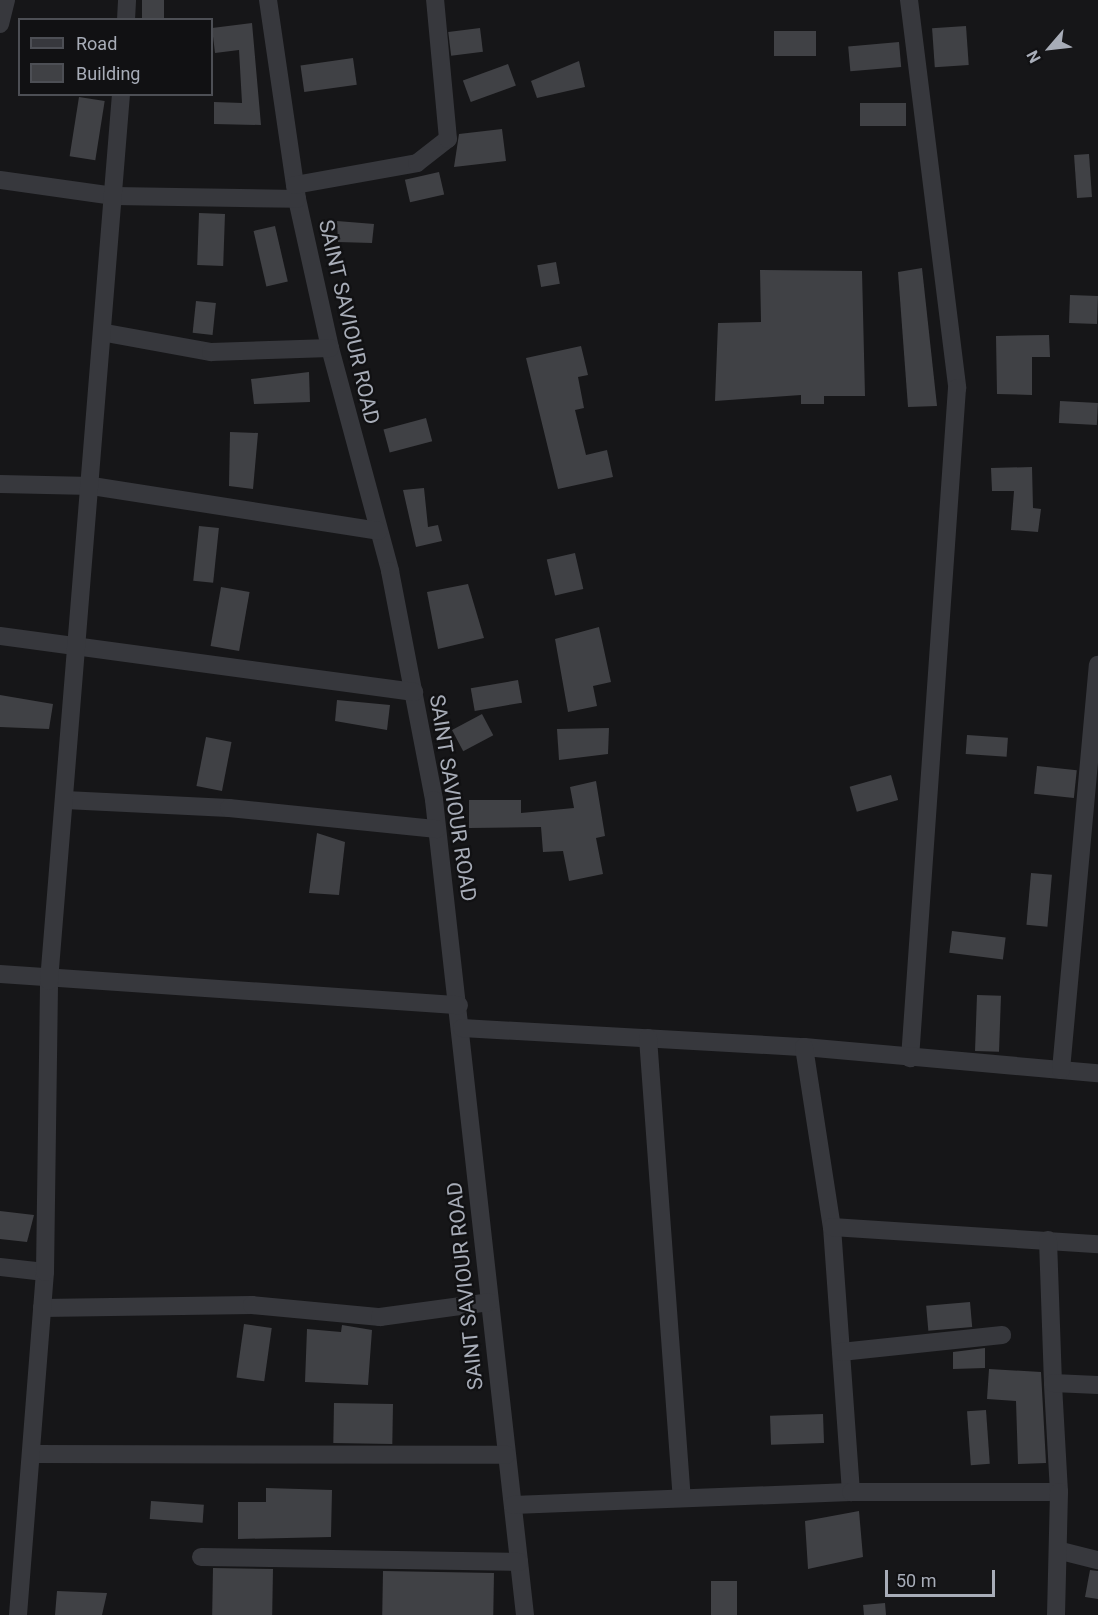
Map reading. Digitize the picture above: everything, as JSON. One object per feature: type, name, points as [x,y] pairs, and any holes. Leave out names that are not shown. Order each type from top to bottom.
[{"type":"street","points":[[0,24],[6,0]]},
{"type":"street","points":[[126,18],[127,0]]},
{"type":"street","name":"SAINT SAVIOUR ROAD","points":[[268,0],[296,192],[330,348],[378,531],[414,692],[437,829],[462,1028],[489,1302],[525,1615]]},
{"type":"street","points":[[0,180],[114,196],[296,192],[417,163],[448,139],[435,0]]},
{"type":"street","points":[[909,0],[957,388],[910,1058]]},
{"type":"street","points":[[18,1615],[45,1272],[49,981],[106,333],[121,96]]},
{"type":"street","points":[[106,333],[211,352],[330,348]]},
{"type":"street","points":[[0,484],[92,486],[378,531]]},
{"type":"street","points":[[0,636],[78,649],[414,692]]},
{"type":"street","points":[[1060,1070],[1098,665]]},
{"type":"street","points":[[65,800],[229,808],[437,829]]},
{"type":"street","points":[[0,974],[49,981],[459,1005]]},
{"type":"street","points":[[462,1028],[804,1047],[1098,1073]]},
{"type":"street","points":[[648,1038],[682,1498]]},
{"type":"street","points":[[804,1047],[832,1227],[851,1492]]},
{"type":"street","points":[[832,1227],[1098,1244]]},
{"type":"street","points":[[1048,1240],[1061,1551],[1056,1615]]},
{"type":"street","points":[[0,1267],[45,1272]]},
{"type":"street","points":[[42,1308],[252,1305],[380,1317],[489,1302]]},
{"type":"street","points":[[841,1352],[1002,1335]]},
{"type":"street","points":[[1053,1383],[1098,1385]]},
{"type":"street","points":[[32,1454],[506,1455]]},
{"type":"street","points":[[513,1505],[851,1492],[1059,1492]]},
{"type":"street","points":[[1061,1551],[1098,1560]]},
{"type":"street","points":[[201,1557],[519,1562]]},
{"type":"building","points":[[142,0],[164,0],[164,18],[142,18]]},
{"type":"building","points":[[252,23],[261,125],[214,124],[214,102],[242,103],[239,50],[215,53],[213,28]]},
{"type":"building","points":[[966,26],[969,65],[935,67],[932,28]]},
{"type":"building","points":[[480,28],[483,52],[451,56],[448,32]]},
{"type":"building","points":[[774,31],[816,31],[816,56],[774,56]]},
{"type":"building","points":[[899,42],[901,67],[850,71],[848,46]]},
{"type":"building","points":[[353,58],[357,85],[304,92],[301,65]]},
{"type":"building","points":[[579,61],[585,87],[537,98],[531,81]]},
{"type":"building","points":[[508,64],[516,86],[471,102],[463,80]]},
{"type":"building","points":[[79,97],[105,101],[95,160],[70,156]]},
{"type":"building","points":[[860,103],[906,103],[906,126],[860,126]]},
{"type":"building","points":[[502,129],[506,161],[454,167],[459,134]]},
{"type":"building","points":[[1089,154],[1092,197],[1077,198],[1074,155]]},
{"type":"building","points":[[439,172],[444,194],[410,202],[405,180]]},
{"type":"building","points":[[199,213],[225,214],[223,266],[197,265]]},
{"type":"building","points":[[337,221],[374,224],[372,243],[338,242]]},
{"type":"building","points":[[275,226],[288,282],[266,286],[254,231]]},
{"type":"building","points":[[556,262],[560,284],[541,287],[537,265]]},
{"type":"building","points":[[922,268],[937,406],[908,407],[898,272]]},
{"type":"building","points":[[760,270],[862,271],[865,396],[824,396],[824,404],[801,404],[801,395],[715,401],[718,323],[761,322]]},
{"type":"building","points":[[1070,295],[1098,296],[1097,324],[1069,323]]},
{"type":"building","points":[[196,301],[216,303],[213,335],[193,333]]},
{"type":"building","points":[[1049,335],[1050,357],[1032,357],[1032,395],[997,394],[996,336]]},
{"type":"building","points":[[581,346],[588,375],[578,377],[584,408],[575,410],[586,455],[607,450],[613,477],[558,489],[526,358]]},
{"type":"building","points":[[309,372],[310,402],[254,404],[251,379]]},
{"type":"building","points":[[1060,401],[1098,403],[1097,425],[1059,423]]},
{"type":"building","points":[[426,418],[432,441],[390,453],[383,429]]},
{"type":"building","points":[[230,432],[258,433],[253,489],[229,486]]},
{"type":"building","points":[[1032,467],[1033,508],[1041,509],[1038,532],[1011,530],[1014,491],[992,491],[991,468]]},
{"type":"building","points":[[424,488],[428,527],[438,525],[442,541],[416,547],[403,490]]},
{"type":"building","points":[[199,526],[219,528],[213,583],[193,581]]},
{"type":"building","points":[[575,553],[583,589],[555,596],[547,560]]},
{"type":"building","points":[[468,584],[484,638],[438,649],[427,592]]},
{"type":"building","points":[[221,587],[250,592],[239,651],[211,646]]},
{"type":"building","points":[[599,627],[611,682],[593,686],[597,706],[568,712],[555,639]]},
{"type":"building","points":[[518,680],[522,703],[475,711],[471,688]]},
{"type":"building","points":[[0,695],[53,704],[49,729],[0,727]]},
{"type":"building","points":[[337,700],[390,705],[387,730],[335,721]]},
{"type":"building","points":[[482,714],[493,735],[463,751],[452,730]]},
{"type":"building","points":[[609,728],[608,754],[559,760],[557,729]]},
{"type":"building","points":[[967,735],[1008,738],[1007,757],[966,754]]},
{"type":"building","points":[[206,737],[232,742],[222,791],[196,786]]},
{"type":"building","points":[[1037,766],[1077,770],[1074,798],[1034,794]]},
{"type":"building","points":[[891,775],[898,800],[857,812],[850,787]]},
{"type":"building","points":[[596,781],[605,836],[596,838],[603,874],[569,881],[563,851],[543,852],[541,827],[469,828],[469,800],[521,800],[521,813],[574,808],[570,787]]},
{"type":"building","points":[[317,833],[345,842],[339,895],[309,893]]},
{"type":"building","points":[[1031,873],[1052,875],[1047,927],[1026,925]]},
{"type":"building","points":[[952,931],[1006,938],[1003,959],[949,953]]},
{"type":"building","points":[[977,995],[1001,996],[999,1052],[975,1051]]},
{"type":"building","points":[[0,1211],[34,1215],[27,1242],[0,1239]]},
{"type":"building","points":[[970,1302],[972,1327],[928,1331],[926,1306]]},
{"type":"building","points":[[244,1324],[272,1328],[264,1381],[236,1377]]},
{"type":"building","points":[[342,1325],[372,1330],[368,1385],[305,1382],[307,1329],[341,1332]]},
{"type":"building","points":[[985,1348],[985,1368],[953,1369],[953,1352]]},
{"type":"building","points":[[989,1369],[1041,1372],[1046,1463],[1018,1464],[1016,1401],[987,1399]]},
{"type":"building","points":[[334,1403],[393,1404],[392,1444],[333,1443]]},
{"type":"building","points":[[986,1410],[990,1464],[971,1465],[967,1411]]},
{"type":"building","points":[[823,1414],[824,1443],[771,1445],[770,1416]]},
{"type":"building","points":[[266,1488],[332,1490],[331,1537],[238,1539],[238,1502],[266,1502]]},
{"type":"building","points":[[151,1501],[204,1505],[203,1523],[150,1519]]},
{"type":"building","points":[[859,1511],[863,1557],[808,1569],[805,1521]]},
{"type":"building","points":[[213,1568],[273,1569],[272,1615],[212,1615]]},
{"type":"building","points":[[1090,1570],[1098,1571],[1098,1599],[1085,1597]]},
{"type":"building","points":[[383,1571],[494,1573],[493,1615],[382,1615]]},
{"type":"building","points":[[711,1581],[737,1581],[737,1615],[711,1615]]},
{"type":"building","points":[[57,1591],[107,1593],[102,1615],[55,1615]]},
{"type":"building","points":[[885,1603],[886,1615],[864,1615],[863,1605]]}]
